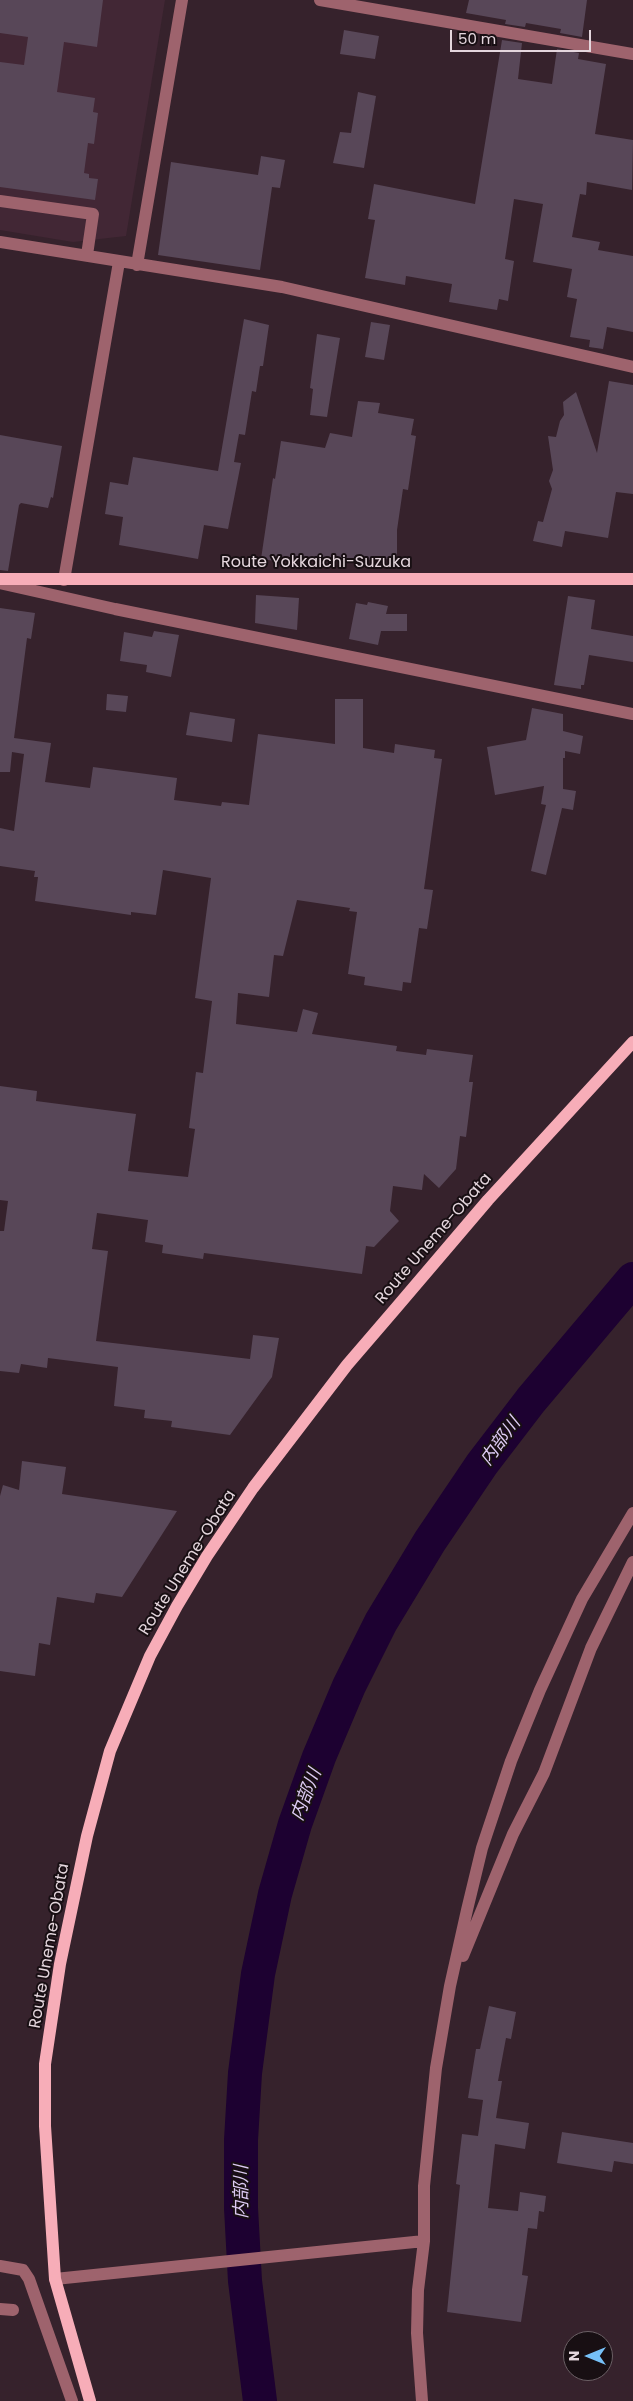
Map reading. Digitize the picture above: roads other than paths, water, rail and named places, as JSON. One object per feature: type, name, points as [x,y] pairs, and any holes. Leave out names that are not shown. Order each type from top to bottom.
[{"type":"main road","name":"Route Yokkaichi-Suzuka","points":[[0,578],[64,580],[633,579]]},
{"type":"main road","name":"Route Uneme-Obata","points":[[90,2401],[55,2279],[45,2126],[46,2064],[60,1964],[87,1836],[110,1751],[150,1656],[207,1556],[253,1488],[335,1380],[488,1200],[633,1042]]},
{"type":"street","points":[[137,265],[182,0]]},
{"type":"street","points":[[320,0],[633,54]]},
{"type":"street","points":[[0,201],[93,214],[87,254]]},
{"type":"street","points":[[0,242],[87,254],[119,262],[300,291],[633,367]]},
{"type":"street","points":[[64,580],[119,262]]},
{"type":"street","points":[[0,583],[115,609],[633,714]]},
{"type":"street","points":[[422,2401],[417,2332],[418,2241],[436,2068],[450,1986],[467,1910],[482,1848],[505,1778],[540,1690],[582,1599],[633,1513]]},
{"type":"street","points":[[450,1986],[513,1834],[544,1773],[591,1648],[633,1562]]},
{"type":"street","points":[[55,2279],[418,2241]]},
{"type":"street","points":[[0,2266],[23,2270],[29,2279],[72,2401]]},
{"type":"waterway","name":"内部川","points":[[260,2401],[245,2281],[241,2208],[241,2140],[245,2073],[258,1974],[275,1894],[295,1824],[319,1757],[349,1686],[381,1622],[430,1541],[482,1464],[531,1400],[633,1279]]}]
